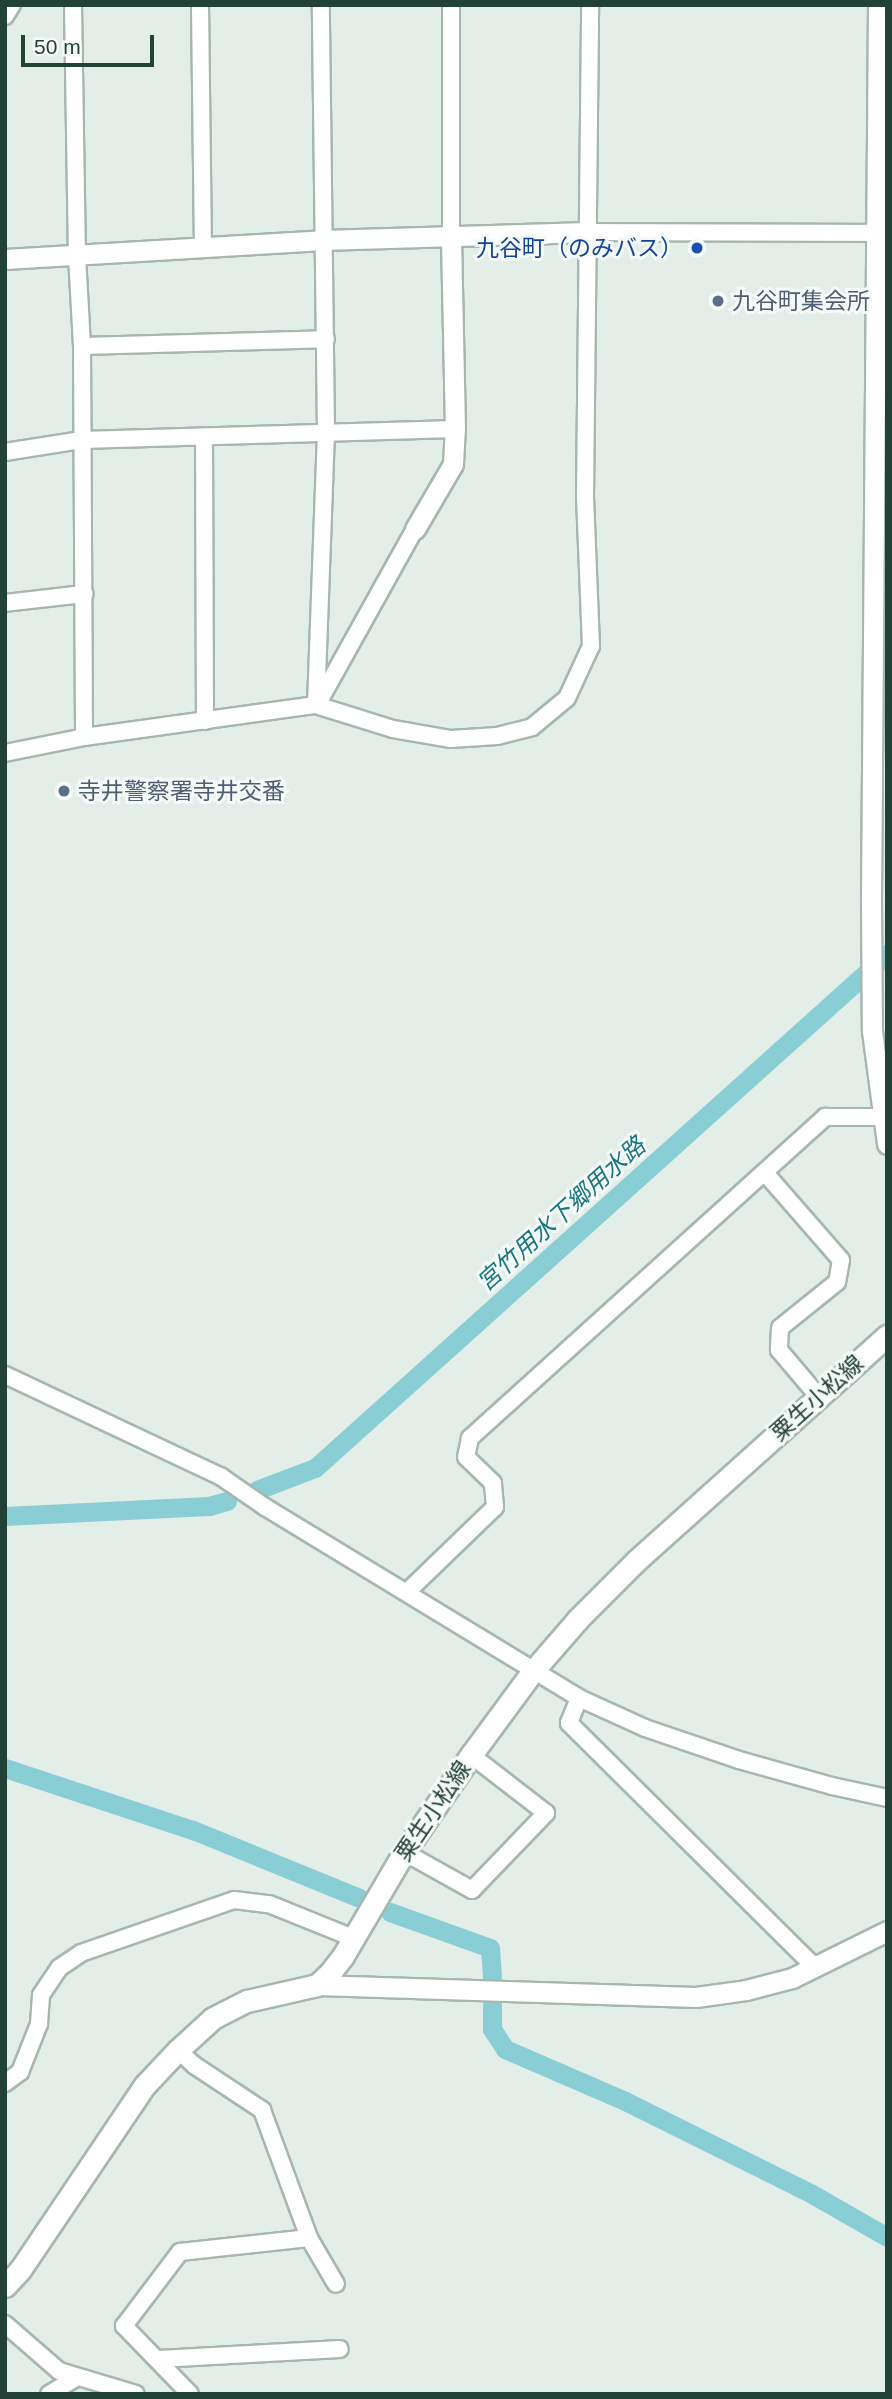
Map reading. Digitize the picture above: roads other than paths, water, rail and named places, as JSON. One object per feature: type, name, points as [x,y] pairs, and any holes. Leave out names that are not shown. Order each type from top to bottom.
[{"type":"main road","name":"粟生小松線","points":[[317,1985],[329,1974],[354,1938],[404,1852],[471,1755],[533,1671],[578,1619],[637,1560],[887,1336]]},
{"type":"main road","points":[[5,2286],[20,2270],[145,2085],[178,2050],[213,2018],[247,2001],[317,1985]]},
{"type":"street","points":[[5,16],[12,5]]},
{"type":"street","points":[[73,5],[77,256],[82,346],[84,737]]},
{"type":"street","points":[[200,5],[203,248]]},
{"type":"street","points":[[316,705],[326,432],[321,5]]},
{"type":"street","points":[[316,705],[453,464],[455,429],[451,236],[451,5]]},
{"type":"street","points":[[5,753],[84,737],[316,705],[393,729],[451,739],[497,736],[532,727],[567,698],[591,646],[585,497],[590,5]]},
{"type":"street","points":[[878,5],[882,233],[872,604],[873,989],[880,1031],[882,1117],[887,1144]]},
{"type":"street","points":[[5,259],[322,240],[451,236],[588,232],[882,233]]},
{"type":"street","points":[[82,346],[326,340]]},
{"type":"street","points":[[5,452],[82,440],[455,429]]},
{"type":"street","points":[[204,438],[205,721]]},
{"type":"street","points":[[5,603],[85,594]]},
{"type":"street","points":[[872,604],[887,620]]},
{"type":"street","points":[[408,1591],[495,1507],[493,1483],[466,1457],[470,1438],[825,1118],[882,1117]]},
{"type":"street","points":[[766,1174],[841,1260],[836,1282],[780,1328],[779,1350],[818,1396]]},
{"type":"street","points":[[5,1375],[220,1476],[265,1507],[408,1591],[579,1698],[645,1728],[739,1760],[832,1787],[887,1798]]},
{"type":"street","points":[[579,1698],[569,1723],[816,1968]]},
{"type":"street","points":[[404,1852],[472,1890],[546,1812],[471,1755]]},
{"type":"street","points":[[5,2083],[20,2072],[39,2024],[41,1995],[59,1968],[81,1953],[234,1900],[269,1904],[354,1938]]},
{"type":"street","points":[[317,1985],[696,1997],[746,1990],[816,1968],[887,1931]]},
{"type":"street","points":[[178,2050],[194,2065],[262,2110],[309,2238],[337,2284]]},
{"type":"street","points":[[190,2394],[159,2358],[124,2326],[180,2252],[309,2238]]},
{"type":"street","points":[[5,2325],[59,2371],[136,2394]]},
{"type":"street","points":[[159,2358],[340,2349]]},
{"type":"street","points":[[48,2394],[76,2378]]},
{"type":"waterway","name":"宮竹用水下郷用水路","points":[[257,1490],[315,1468],[887,954]]},
{"type":"waterway","name":"宮竹用水下郷用水路","points":[[5,1516],[209,1506],[227,1501]]},
{"type":"waterway","points":[[5,1768],[193,1830],[360,1898]]},
{"type":"waterway","points":[[390,1912],[490,1948],[492,1977]]},
{"type":"waterway","points":[[492,2005],[492,2029],[505,2049],[625,2101],[812,2194],[887,2237]]},
{"type":"place","name":"九谷町（のみバス）","points":[[697,248]]},
{"type":"place","name":"九谷町集会所","points":[[718,301]]},
{"type":"place","name":"寺井警察署寺井交番","points":[[64,791]]}]
